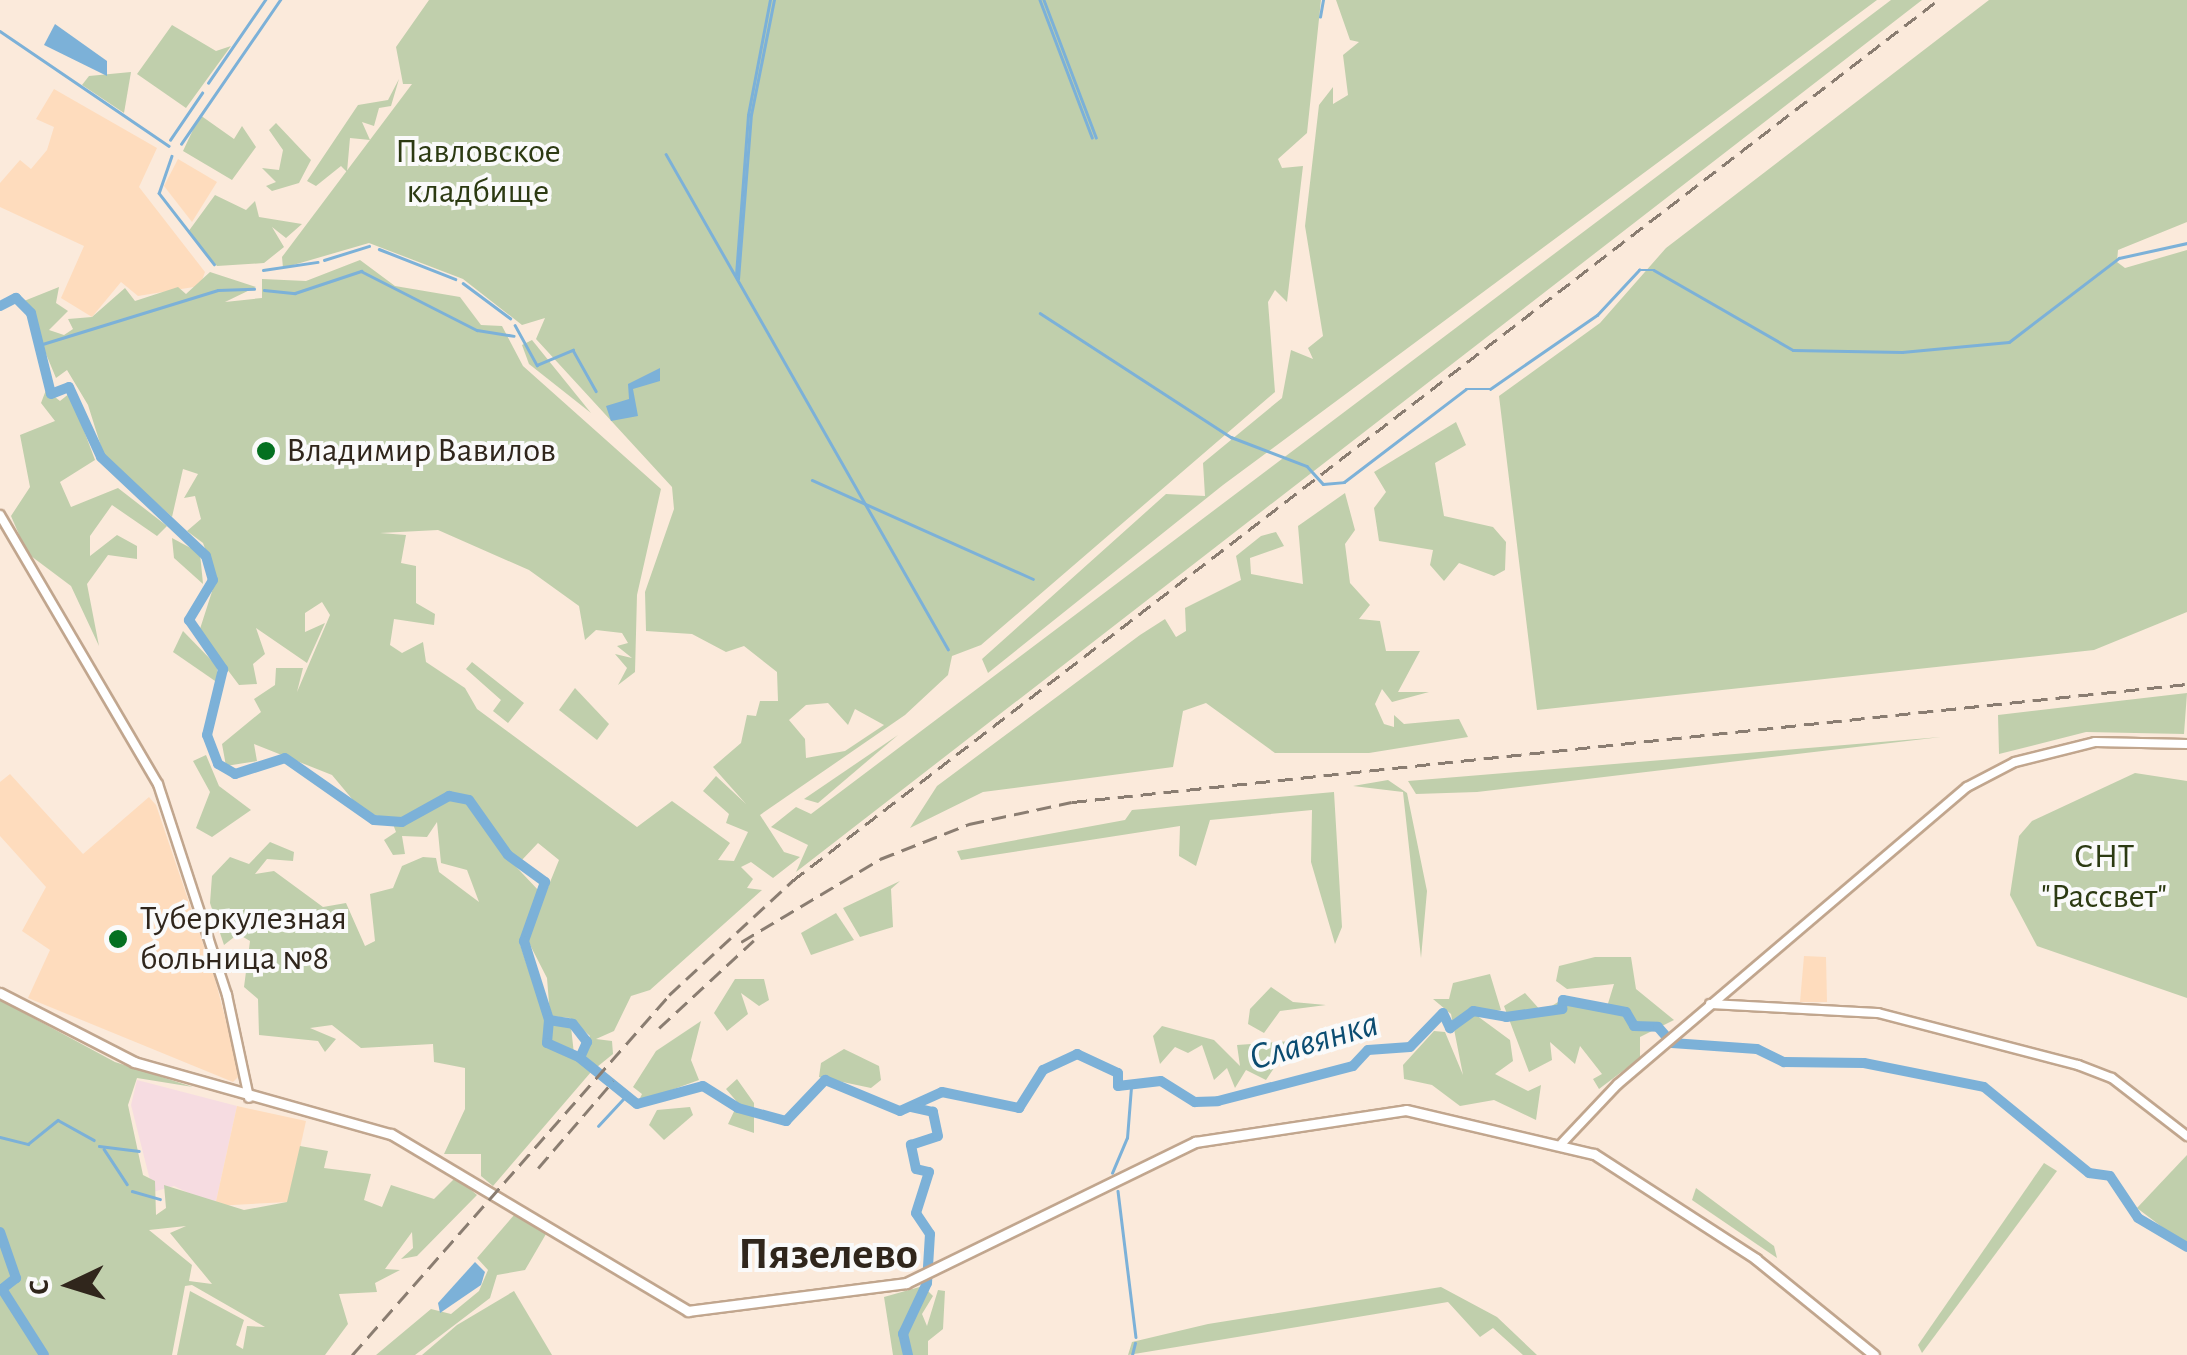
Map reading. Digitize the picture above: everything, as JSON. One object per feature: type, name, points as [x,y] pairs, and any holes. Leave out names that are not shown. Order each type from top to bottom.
[{"type":"main road","points":[[0,993],[102,1049],[249,1098],[391,1134],[678,1308],[718,1311],[906,1284],[934,1274],[1209,1138],[1406,1110],[1562,1143],[1686,1211],[1874,1355]]},
{"type":"street","points":[[0,516],[158,784],[227,994],[249,1098]]},
{"type":"street","points":[[1562,1143],[1677,1032],[1924,818],[1993,772],[2095,742],[2187,744]]},
{"type":"street","points":[[1710,1004],[1878,1014],[2078,1065],[2112,1078],[2187,1136]]},
{"type":"shaded area","points":[[54,89],[157,148],[139,187],[205,272],[200,286],[138,296],[121,282],[92,317],[61,298],[84,246],[0,207],[0,183],[20,160],[31,169],[47,150],[54,127],[36,119]]},
{"type":"shaded area","points":[[178,159],[217,182],[192,222],[164,186]]},
{"type":"shaded area","name":"Туберкулезная больница №8","points":[[10,774],[83,854],[149,797],[156,805],[215,979],[240,1075],[233,1082],[28,998],[50,950],[22,931],[46,887],[0,836],[0,782]]},
{"type":"shaded area","points":[[1804,956],[1826,957],[1827,1002],[1800,1002]]},
{"type":"shaded area","points":[[137,1080],[237,1106],[215,1206],[174,1186],[153,1192],[131,1105]]},
{"type":"shaded area","points":[[237,1106],[306,1121],[288,1202],[215,1206]]},
{"type":"green space","name":"Павловское кладбище","points":[[429,0],[1321,0],[1307,133],[1278,159],[1282,168],[1303,166],[1287,302],[1275,290],[1268,302],[1275,392],[981,645],[952,656],[948,675],[905,715],[760,815],[784,852],[800,857],[773,878],[751,862],[741,867],[753,879],[747,888],[762,890],[650,990],[631,996],[614,1031],[596,1039],[612,1041],[613,1054],[597,1067],[580,1051],[590,1036],[570,1018],[550,1016],[547,978],[527,939],[559,860],[538,843],[521,861],[504,854],[540,892],[519,941],[545,1020],[571,1027],[574,1054],[591,1072],[493,1186],[481,1176],[481,1154],[444,1154],[465,1109],[465,1068],[434,1062],[433,1044],[361,1048],[332,1025],[310,1028],[336,1039],[325,1052],[318,1041],[259,1035],[258,999],[244,987],[250,941],[238,934],[224,945],[210,903],[212,876],[230,857],[249,864],[270,842],[294,852],[293,861],[267,859],[255,874],[274,871],[323,907],[346,903],[365,946],[375,941],[370,894],[393,888],[402,866],[423,857],[436,858],[439,872],[479,902],[467,870],[441,863],[437,822],[427,837],[402,836],[405,854],[393,855],[384,840],[396,832],[391,819],[363,812],[332,775],[254,744],[257,761],[226,766],[222,744],[261,712],[254,699],[275,685],[276,668],[303,668],[297,692],[330,615],[322,602],[305,613],[305,632],[325,623],[307,663],[256,628],[265,654],[253,664],[257,684],[239,685],[199,632],[216,579],[203,543],[187,531],[201,519],[195,496],[184,498],[198,474],[183,469],[172,517],[104,456],[88,405],[67,370],[56,378],[24,301],[59,287],[56,303],[68,311],[49,330],[64,335],[73,329],[68,319],[92,317],[125,288],[135,301],[178,287],[186,294],[210,272],[256,287],[225,302],[262,298],[262,279],[306,281],[360,260],[395,286],[460,297],[481,325],[502,326],[523,366],[661,489],[637,595],[635,672],[618,685],[627,668],[615,654],[632,658],[617,646],[628,643],[622,633],[596,630],[585,640],[579,606],[529,570],[438,530],[380,533],[406,535],[401,563],[416,566],[416,603],[435,614],[434,625],[394,619],[390,645],[402,653],[423,642],[426,662],[465,688],[477,709],[637,827],[672,801],[730,843],[718,860],[734,861],[748,832],[726,823],[729,814],[703,791],[716,776],[746,804],[713,767],[741,743],[747,715],[756,716],[760,701],[778,701],[777,672],[744,646],[726,652],[692,634],[646,631],[645,592],[674,509],[672,487],[536,339],[545,318],[522,325],[463,279],[369,243],[283,268],[282,257],[412,84],[403,84],[396,47]],"holes":[[[828,703],[848,725],[855,709],[884,725],[845,751],[806,758],[805,739],[789,720],[806,705]]]},
{"type":"green space","points":[[1336,0],[1877,0],[1223,485],[988,673],[982,659],[1166,494],[1205,496],[1203,463],[1282,398],[1291,350],[1313,359],[1308,348],[1323,336],[1305,226],[1319,105],[1333,87],[1333,104],[1348,95],[1343,55],[1359,42],[1350,40]]},
{"type":"green space","points":[[1891,0],[1922,0],[796,872],[808,845],[771,827],[796,807],[811,814]]},
{"type":"green space","points":[[1989,0],[2187,0],[2187,222],[2118,250],[2117,262],[2125,268],[2187,250],[2187,612],[2094,650],[1537,710],[1499,396],[1600,323],[1666,248]]},
{"type":"green space","points":[[172,25],[216,51],[231,46],[186,108],[137,74]]},
{"type":"green space","points":[[131,72],[124,113],[82,85],[89,76]]},
{"type":"green space","points":[[399,79],[391,106],[379,108],[374,126],[362,122],[370,140],[350,138],[347,172],[341,166],[316,186],[307,181],[358,105],[388,100]]},
{"type":"green space","points":[[200,115],[234,139],[242,126],[256,147],[232,180],[183,151]]},
{"type":"green space","points":[[276,123],[311,160],[299,183],[272,191],[266,186],[276,182],[262,168],[279,170],[283,150],[269,130]]},
{"type":"green space","points":[[215,195],[246,210],[255,201],[259,217],[302,224],[286,238],[272,227],[284,247],[264,263],[217,266],[188,232]]},
{"type":"green space","points":[[532,340],[591,413],[529,364],[522,345]]},
{"type":"green space","points":[[46,390],[60,401],[70,393],[95,460],[60,482],[71,507],[118,488],[167,526],[157,536],[112,505],[90,536],[90,556],[117,535],[137,546],[137,559],[108,555],[87,584],[99,646],[71,586],[27,553],[11,516],[30,487],[20,435],[55,421],[41,403]]},
{"type":"green space","points":[[1456,422],[1466,445],[1435,463],[1444,516],[1493,527],[1506,542],[1505,570],[1494,576],[1459,563],[1444,581],[1430,565],[1433,550],[1379,541],[1374,508],[1386,492],[1374,472]]},
{"type":"green space","points":[[1345,493],[1355,530],[1345,544],[1350,583],[1370,605],[1359,619],[1380,621],[1386,651],[1420,651],[1398,692],[1429,692],[1392,702],[1382,689],[1375,704],[1384,724],[1394,727],[1394,715],[1404,724],[1459,719],[1468,737],[1369,753],[1275,753],[1206,703],[1183,711],[1173,767],[983,792],[910,828],[937,786],[1140,635],[1165,619],[1176,637],[1186,631],[1185,608],[1241,580],[1236,556],[1261,536],[1276,532],[1284,546],[1250,558],[1251,574],[1303,584],[1298,526]]},
{"type":"green space","points":[[172,538],[200,553],[203,584],[174,558]]},
{"type":"green space","points":[[183,631],[217,666],[218,683],[173,652]]},
{"type":"green space","points":[[472,662],[524,703],[508,723],[493,711],[501,700],[466,669]]},
{"type":"green space","points":[[575,688],[609,724],[597,740],[559,710]]},
{"type":"green space","points":[[2187,693],[2184,734],[2086,732],[1999,754],[1998,715]]},
{"type":"green space","points":[[898,735],[818,803],[804,799]]},
{"type":"green space","points":[[1941,737],[1477,792],[1416,794],[1408,781]]},
{"type":"green space","points":[[206,755],[219,786],[251,810],[212,837],[196,828],[210,792],[193,761]]},
{"type":"green space","name":"СНТ \"Рассвет\"","points":[[2135,773],[2187,781],[2187,998],[2037,946],[2010,895],[2019,836],[2032,821]]},
{"type":"green space","points":[[1388,780],[1407,793],[1427,891],[1421,958],[1403,792],[1353,786]]},
{"type":"green space","points":[[1334,792],[1342,927],[1335,944],[1311,862],[1312,810],[1210,820],[1196,866],[1179,856],[1180,826],[961,860],[957,851],[1125,820],[1132,810]]},
{"type":"green space","points":[[900,881],[891,889],[893,927],[860,937],[843,908]]},
{"type":"green space","points":[[836,913],[854,940],[811,955],[801,933]]},
{"type":"green space","points":[[1595,957],[1631,957],[1636,989],[1674,1020],[1640,1037],[1640,1058],[1599,1089],[1593,1079],[1602,1074],[1580,1046],[1575,1064],[1550,1042],[1552,1060],[1529,1072],[1504,1006],[1525,993],[1542,1012],[1566,997],[1606,1010],[1614,984],[1567,989],[1556,981],[1559,966]]},
{"type":"green space","points":[[1490,974],[1501,1010],[1476,1015],[1510,1040],[1513,1061],[1495,1074],[1528,1091],[1541,1085],[1536,1120],[1494,1100],[1460,1106],[1432,1085],[1404,1079],[1403,1065],[1434,1031],[1445,1032],[1463,1075],[1451,1014],[1433,999],[1449,999],[1453,983]]},
{"type":"green space","points":[[735,979],[764,979],[769,1000],[759,1006],[741,993],[748,1014],[727,1031],[714,1013]]},
{"type":"green space","points":[[1271,987],[1293,1002],[1326,1005],[1280,1011],[1264,1033],[1248,1024],[1250,1009]]},
{"type":"green space","points":[[0,1000],[115,1062],[193,1087],[137,1078],[128,1105],[143,1175],[155,1181],[156,1215],[166,1208],[164,1185],[244,1210],[287,1202],[300,1146],[328,1151],[324,1168],[371,1174],[364,1200],[382,1207],[391,1185],[434,1199],[456,1177],[477,1195],[417,1256],[401,1259],[413,1248],[412,1232],[385,1269],[400,1270],[375,1283],[377,1292],[339,1294],[348,1324],[325,1355],[177,1355],[190,1291],[244,1320],[236,1345],[243,1349],[247,1326],[265,1327],[192,1285],[185,1286],[172,1355],[0,1355]],"holes":[[[186,1226],[170,1233],[212,1284],[189,1281],[192,1265],[149,1230]]]},
{"type":"green space","points":[[701,1021],[691,1060],[699,1080],[638,1102],[642,1094],[633,1087],[656,1051]]},
{"type":"green space","points":[[1162,1026],[1214,1040],[1240,1066],[1237,1045],[1292,1041],[1266,1080],[1246,1070],[1235,1088],[1227,1068],[1214,1080],[1202,1045],[1188,1053],[1175,1047],[1160,1064],[1153,1036]]},
{"type":"green space","points":[[844,1049],[879,1066],[881,1080],[871,1088],[819,1077],[821,1063]]},
{"type":"green space","points":[[737,1079],[754,1103],[754,1133],[728,1124],[738,1103],[726,1089]]},
{"type":"green space","points":[[690,1107],[693,1115],[664,1140],[649,1125],[657,1110]]},
{"type":"green space","points":[[2187,1155],[2187,1246],[2137,1208]]},
{"type":"green space","points":[[2044,1163],[2057,1171],[1922,1353],[1918,1345]]},
{"type":"green space","points":[[1696,1188],[1774,1246],[1777,1258],[1692,1200]]},
{"type":"green space","points":[[515,1214],[546,1234],[525,1270],[497,1275],[490,1298],[415,1355],[376,1355],[431,1309],[451,1314],[479,1291],[488,1270],[477,1258]]},
{"type":"green space","points":[[923,1286],[933,1296],[922,1314],[927,1326],[938,1290],[945,1291],[943,1329],[928,1341],[928,1355],[909,1355],[903,1342],[905,1355],[893,1355],[884,1297]]},
{"type":"green space","points":[[1441,1287],[1497,1317],[1537,1355],[1523,1355],[1493,1328],[1480,1337],[1448,1302],[1128,1355],[1132,1342],[1208,1324]]},
{"type":"green space","points":[[514,1291],[552,1355],[422,1355],[457,1325]]},
{"type":"water","points":[[55,24],[107,61],[107,76],[44,45]]},
{"type":"water","points":[[660,368],[660,381],[633,389],[638,416],[611,421],[606,406],[629,399],[628,384]]},
{"type":"water","points":[[475,1262],[485,1272],[481,1285],[440,1313],[438,1303]]},
{"type":"waterway","points":[[208,83],[265,0]]},
{"type":"waterway","points":[[181,144],[280,0]]},
{"type":"waterway","points":[[736,275],[748,115],[770,0]]},
{"type":"waterway","points":[[738,279],[751,115],[774,0]]},
{"type":"waterway","points":[[1040,0],[1092,137]]},
{"type":"waterway","points":[[1044,0],[1096,137]]},
{"type":"waterway","points":[[1320,17],[1323,0]]},
{"type":"waterway","points":[[0,31],[169,146]]},
{"type":"waterway","points":[[170,140],[202,93]]},
{"type":"waterway","points":[[666,154],[948,649]]},
{"type":"waterway","points":[[172,156],[159,193],[214,264]]},
{"type":"waterway","points":[[1040,313],[1231,437],[1307,466],[1323,484],[1344,482],[1466,389],[1490,389],[1597,315],[1639,270],[1654,270],[1793,350],[1902,352],[2009,342],[2119,258],[2187,243]]},
{"type":"waterway","points":[[324,260],[369,246]]},
{"type":"waterway","points":[[379,249],[455,279]]},
{"type":"waterway","points":[[263,270],[317,262]]},
{"type":"waterway","points":[[264,290],[295,293],[361,271],[477,330],[514,336]]},
{"type":"waterway","points":[[463,283],[510,318]]},
{"type":"waterway","points":[[36,346],[218,290],[254,289]]},
{"type":"waterway","name":"Славянка","points":[[0,306],[16,298],[31,313],[51,394],[69,387],[101,457],[206,556],[213,580],[189,620],[223,669],[207,735],[218,764],[235,774],[285,758],[374,820],[402,822],[449,796],[469,800],[508,855],[545,882],[524,941],[549,1020],[573,1024],[587,1042],[580,1058],[637,1104],[703,1086],[738,1108],[786,1121],[825,1080],[900,1111],[942,1092],[1019,1108],[1043,1070],[1077,1054],[1118,1073],[1118,1086],[1161,1081],[1195,1102],[1218,1101],[1353,1066],[1368,1050],[1410,1047],[1443,1013],[1450,1028],[1473,1011],[1506,1017],[1562,1009],[1563,1000],[1626,1012],[1634,1026],[1658,1027],[1672,1043],[1757,1049],[1784,1062],[1864,1063],[1984,1087],[2089,1173],[2110,1176],[2138,1218],[2187,1247]]},
{"type":"waterway","points":[[515,325],[537,365],[573,350],[596,391]]},
{"type":"waterway","points":[[812,480],[1033,579]]},
{"type":"waterway","points":[[549,1020],[547,1043],[579,1057]]},
{"type":"waterway","points":[[1112,1173],[1127,1138],[1131,1087]]},
{"type":"waterway","points":[[598,1126],[625,1097]]},
{"type":"waterway","points":[[908,1355],[903,1334],[927,1283],[930,1234],[916,1213],[929,1172],[916,1169],[911,1145],[938,1136],[933,1112],[912,1107]]},
{"type":"waterway","points":[[0,1137],[28,1144],[58,1120],[94,1140]]},
{"type":"waterway","points":[[99,1146],[139,1151]]},
{"type":"waterway","points":[[104,1149],[127,1184]]},
{"type":"waterway","points":[[132,1191],[160,1199]]},
{"type":"waterway","points":[[1118,1191],[1136,1337]]},
{"type":"waterway","points":[[0,1232],[16,1278],[2,1289],[44,1355]]},
{"type":"waterway","points":[[1132,1355],[1135,1343]]},
{"type":"railway","points":[[352,1355],[669,995],[792,881],[1938,0]]},
{"type":"railway","points":[[741,942],[880,859],[969,824],[1072,802],[2187,684]]},
{"type":"railway","points":[[659,1028],[754,940]]},
{"type":"railway","points":[[538,1168],[613,1081]]},
{"type":"place","name":"Владимир Вавилов","points":[[266,451]]},
{"type":"place","name":"Туберкулезная больница №8","points":[[118,939]]},
{"type":"district","name":"Пязелево","points":[[828,1255]]}]
